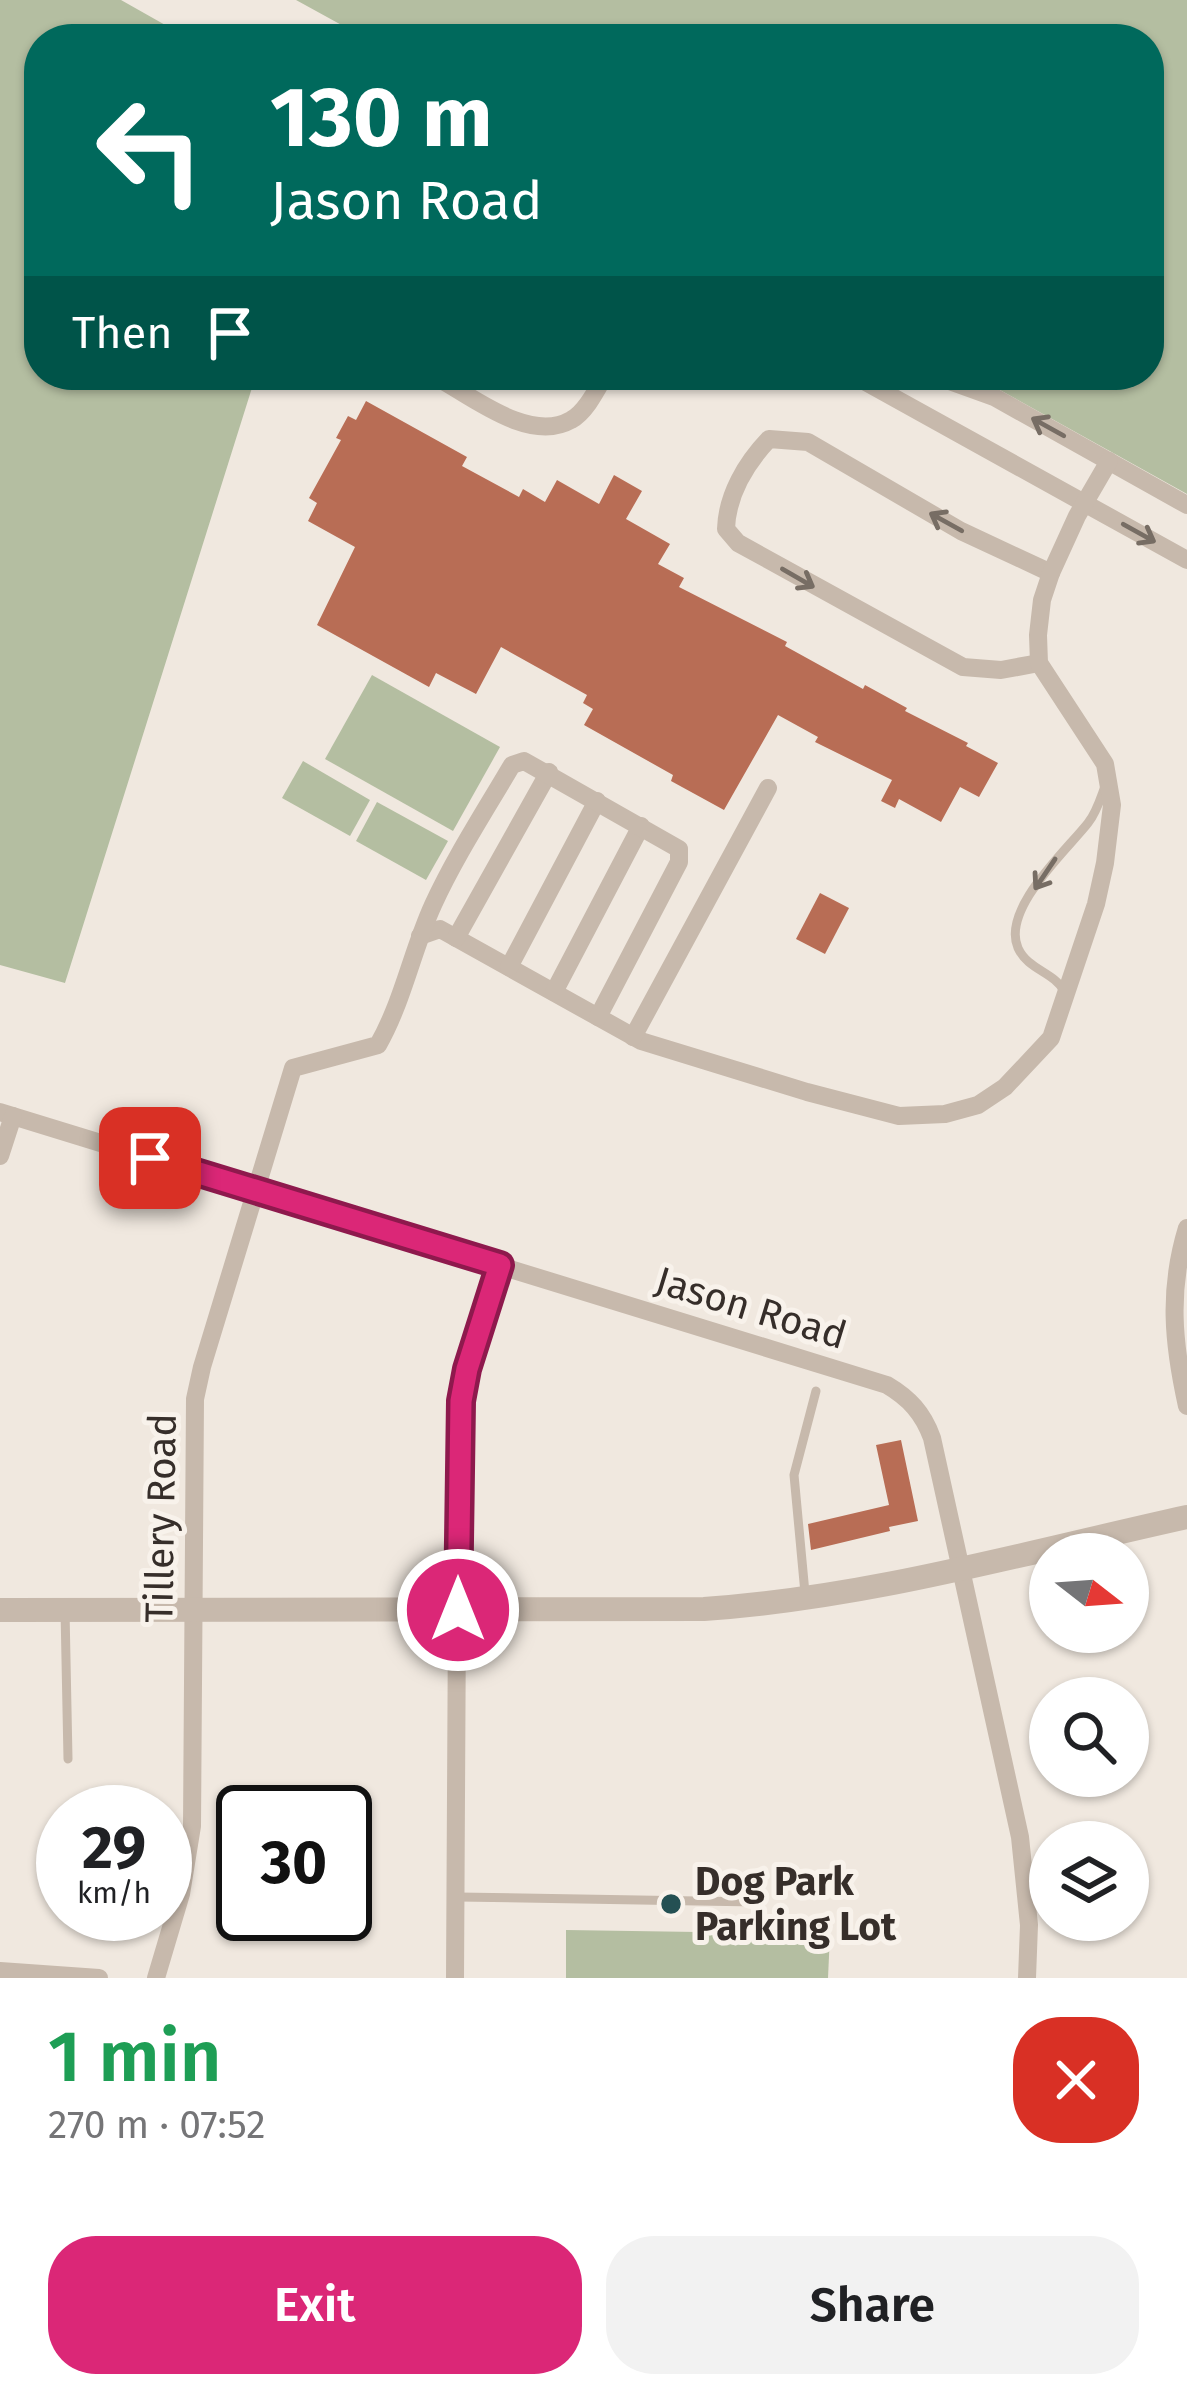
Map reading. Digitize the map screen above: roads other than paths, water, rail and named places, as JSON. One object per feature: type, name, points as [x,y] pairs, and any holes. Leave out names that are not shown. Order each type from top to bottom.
[{"type":"street","points":[[461,390],[525,424],[548,428],[575,419],[595,390]]},
{"type":"street","points":[[880,390],[1187,560]]},
{"type":"street","points":[[973,390],[1187,506]]},
{"type":"street","points":[[1039,663],[980,671],[963,667],[738,543],[726,529],[726,506],[754,454],[769,439],[808,442],[961,531],[1051,573]]},
{"type":"street","points":[[420,936],[440,929],[633,1036],[691,1059],[899,1116],[945,1114],[978,1105],[1033,1061],[1051,1038],[1106,863],[1112,805],[1105,764],[1039,663],[1042,600],[1051,573],[1109,461]]},
{"type":"street","points":[[420,936],[434,901],[512,765],[524,760],[679,849],[679,862],[598,1017]]},
{"type":"street","points":[[456,938],[549,772]]},
{"type":"street","points":[[633,1036],[768,788]]},
{"type":"street","points":[[509,968],[598,800]]},
{"type":"street","points":[[554,992],[641,826]]},
{"type":"street","name":"Tillery Road","points":[[156,1978],[181,1894],[192,1826],[195,1400],[293,1068],[378,1045],[396,1013],[420,936]]},
{"type":"street","points":[[0,1156],[6,1113]]},
{"type":"street","name":"Jason Road","points":[[6,1113],[886,1384],[916,1406],[932,1438],[1020,1837],[1029,1925],[1028,1978]]},
{"type":"street","points":[[1187,1228],[1173,1290],[1172,1323],[1187,1406]]},
{"type":"street","points":[[455,1978],[461,1401],[500,1265]]},
{"type":"street","points":[[0,1610],[704,1609],[805,1599],[1187,1517]]},
{"type":"street","points":[[0,1971],[99,1978]]},
{"type":"lane","points":[[1066,1001],[1057,980],[1024,958],[1015,943],[1015,928],[1044,873],[1090,821],[1107,778]]},
{"type":"lane","points":[[805,1599],[794,1475],[816,1391]]},
{"type":"lane","points":[[65,1610],[68,1759]]},
{"type":"lane","points":[[458,1898],[756,1902]]},
{"type":"place","name":"Dog Park Parking Lot","points":[[671,1904]]}]
